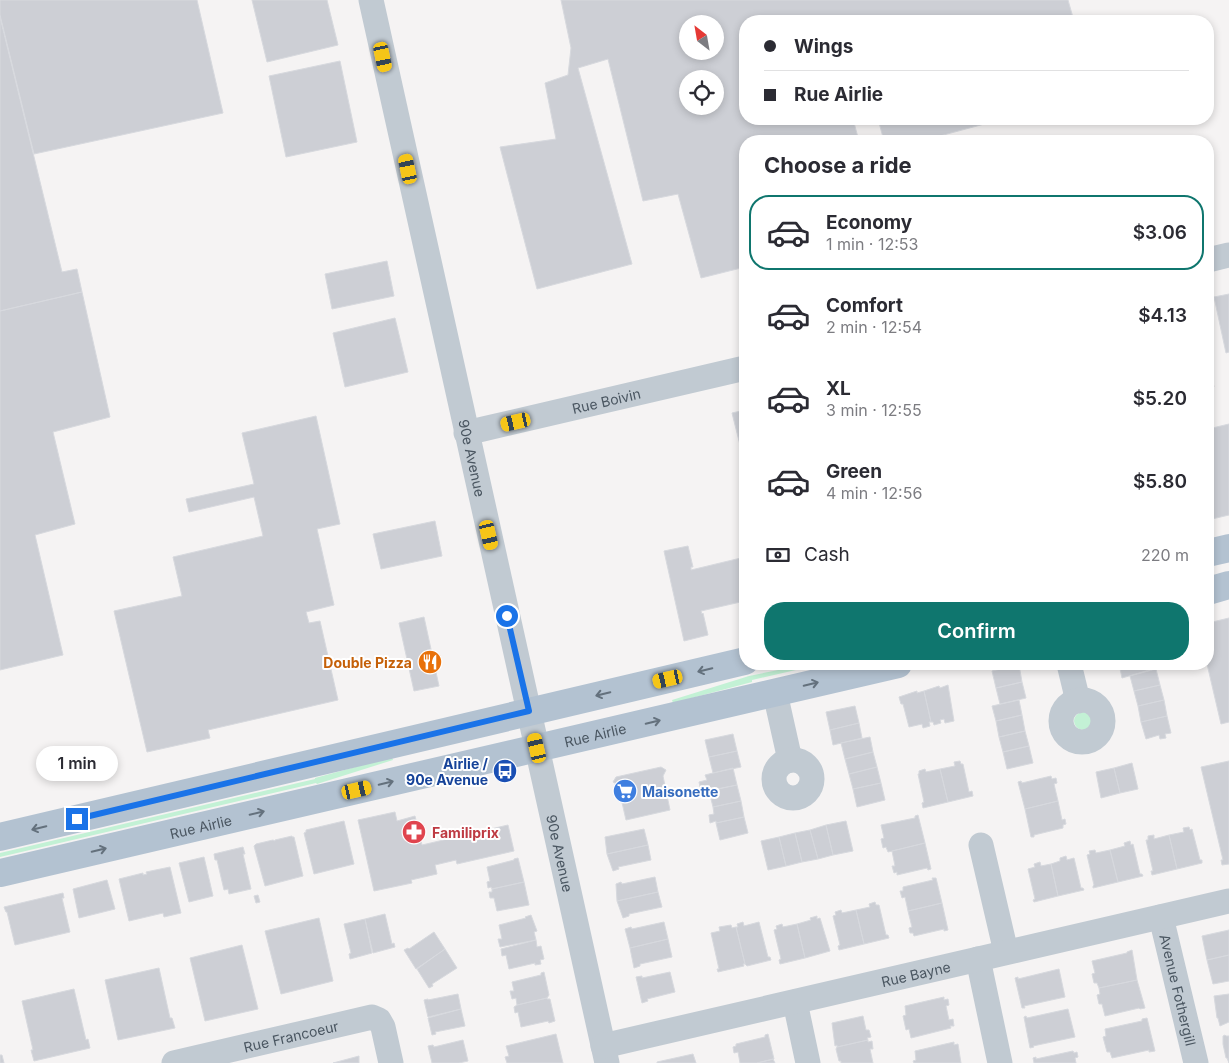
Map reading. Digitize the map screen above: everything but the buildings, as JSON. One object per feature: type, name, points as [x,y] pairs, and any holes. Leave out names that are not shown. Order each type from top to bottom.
[{"type":"main road","points":[[1214,552],[1229,548]]},
{"type":"main road","points":[[1214,589],[1229,585]]},
{"type":"main road","points":[[0,837],[739,661]]},
{"type":"main road","name":"Rue Airlie","points":[[0,873],[873,670]]},
{"type":"street","name":"90e Avenue","points":[[371,0],[605,1055]]},
{"type":"street","points":[[1214,259],[1229,255]]},
{"type":"street","name":"Rue Boivin","points":[[466,433],[739,369]]},
{"type":"street","points":[[1070,670],[1078,701]]},
{"type":"street","points":[[775,693],[790,760]]},
{"type":"street","points":[[981,845],[1006,952]]},
{"type":"street","name":"Rue Bayne","points":[[605,1055],[795,1002],[1229,901]]},
{"type":"street","name":"Avenue Fothergill","points":[[1161,917],[1196,1063]]},
{"type":"street","points":[[978,959],[1000,1063]]},
{"type":"street","points":[[795,1002],[808,1063]]},
{"type":"street","name":"Rue Francoeur","points":[[174,1063],[372,1017],[379,1020],[383,1027],[391,1063]]},
{"type":"green space","points":[[778,670],[796,670],[752,680],[752,682],[673,703],[672,700],[749,676]]},
{"type":"green space","points":[[1079,712],[1087,712],[1092,717],[1090,728],[1079,730],[1074,725],[1074,717]]},
{"type":"green space","points":[[392,757],[393,760],[317,784],[0,857],[0,853],[315,779]]},
{"type":"place","name":"Double Pizza","points":[[430,662]]},
{"type":"place","name":"Airlie / 90e Avenue","points":[[505,771]]},
{"type":"place","name":"Maisonette","points":[[625,791]]},
{"type":"place","name":"Familiprix","points":[[414,832]]},
{"type":"route","points":[[77,819],[529,711],[507,616]]}]
